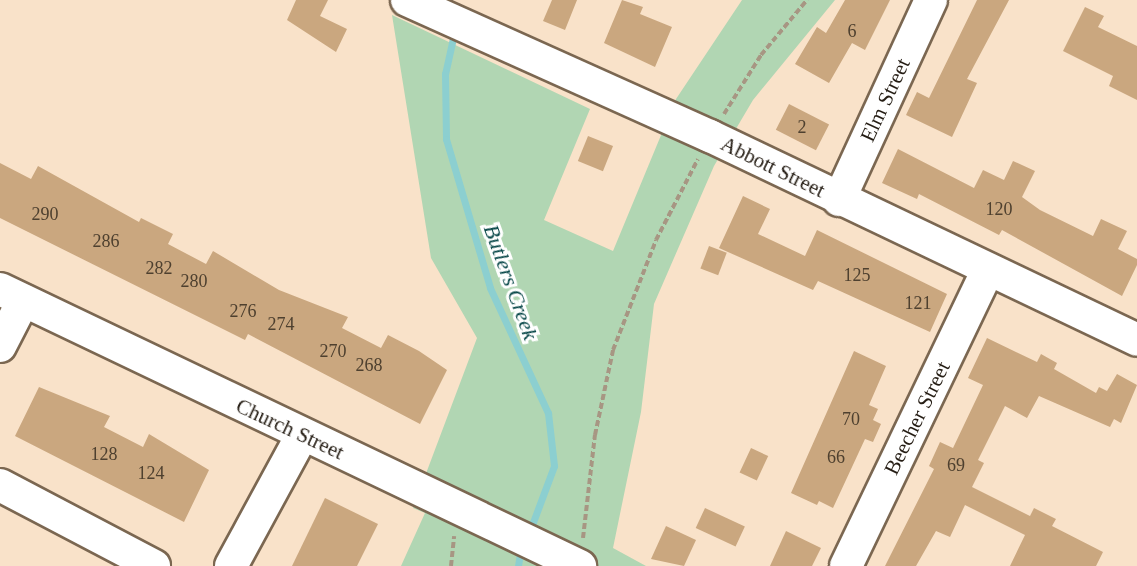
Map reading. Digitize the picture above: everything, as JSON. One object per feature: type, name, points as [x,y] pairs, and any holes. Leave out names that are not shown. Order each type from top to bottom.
[{"type":"street","name":"Elm Street","points":[[839,200],[931,0]]},
{"type":"street","name":"Abbott Street","points":[[412,3],[710,136],[839,200],[1137,340]]},
{"type":"street","name":"Beecher Street","points":[[846,566],[988,270]]},
{"type":"street","name":"Church Street","points":[[11,295],[302,435],[549,550],[582,556]]},
{"type":"street","points":[[0,346],[11,295]]},
{"type":"street","points":[[231,566],[302,435]]},
{"type":"street","points":[[0,485],[154,566]]},
{"type":"path","points":[[582,556],[594,435],[613,350],[656,240],[710,136],[761,55],[807,0]]},
{"type":"green space","points":[[742,0],[835,0],[753,100],[714,166],[654,304],[641,412],[613,548],[646,566],[401,566],[425,513],[413,508],[477,338],[431,258],[392,15],[590,109],[544,220],[613,251],[676,99]]},
{"type":"building","points":[[296,0],[328,0],[320,16],[347,29],[336,52],[287,20]]},
{"type":"building","points":[[552,0],[577,0],[565,30],[543,21]]},
{"type":"building","points":[[622,0],[643,7],[640,14],[672,27],[655,67],[604,43]]},
{"type":"building","points":[[845,0],[890,0],[865,50],[852,43],[829,83],[795,64],[817,27],[826,33]]},
{"type":"building","points":[[977,0],[1009,0],[967,79],[977,83],[952,137],[906,115],[917,92],[929,98]]},
{"type":"building","points":[[1085,7],[1104,16],[1098,27],[1137,46],[1137,100],[1109,86],[1113,76],[1063,51]]},
{"type":"building","points":[[789,104],[829,124],[816,150],[776,130]]},
{"type":"building","points":[[588,136],[613,146],[603,171],[578,161]]},
{"type":"building","points":[[898,149],[974,188],[983,170],[1004,180],[1013,161],[1035,171],[1022,197],[1040,210],[1093,236],[1101,219],[1127,231],[1118,249],[1137,259],[1137,265],[1122,296],[1002,230],[999,235],[919,194],[917,199],[882,183]]},
{"type":"building","points":[[0,163],[31,179],[38,166],[139,222],[141,218],[173,234],[168,244],[206,264],[213,251],[279,290],[348,317],[342,328],[381,348],[388,335],[419,351],[447,370],[420,424],[248,334],[245,340],[0,218]]},
{"type":"building","points":[[743,196],[770,209],[758,234],[805,256],[817,230],[947,294],[930,332],[818,281],[813,290],[719,248]]},
{"type":"building","points":[[709,246],[727,253],[718,275],[700,268]]},
{"type":"building","points":[[987,338],[1037,362],[1041,354],[1057,363],[1054,369],[1096,393],[1099,387],[1107,391],[1117,374],[1137,385],[1121,423],[1114,419],[1110,427],[1039,396],[1027,418],[1005,406],[978,460],[984,463],[972,487],[1030,516],[1034,508],[1056,519],[1052,526],[1103,552],[1096,566],[1010,566],[1025,535],[965,505],[950,537],[936,531],[916,566],[885,566],[934,469],[929,466],[940,442],[953,448],[983,385],[968,378]]},
{"type":"building","points":[[854,351],[886,366],[869,405],[878,409],[873,420],[881,424],[873,442],[865,439],[833,508],[819,501],[817,505],[791,493]]},
{"type":"building","points":[[39,387],[110,416],[104,427],[143,447],[149,434],[209,470],[184,522],[15,436]]},
{"type":"building","points":[[751,448],[768,456],[757,481],[740,472]]},
{"type":"building","points":[[325,498],[378,524],[357,566],[292,566]]},
{"type":"building","points":[[705,508],[745,527],[736,547],[696,528]]},
{"type":"building","points":[[666,526],[696,540],[684,566],[651,559]]},
{"type":"building","points":[[786,531],[821,548],[812,566],[770,566]]},
{"type":"waterway","name":"Butlers Creek","points":[[455,29],[445,74],[446,139],[490,288],[548,413],[554,466],[529,533]]},
{"type":"waterway","name":"Butlers Creek","points":[[518,566],[521,548]]}]
